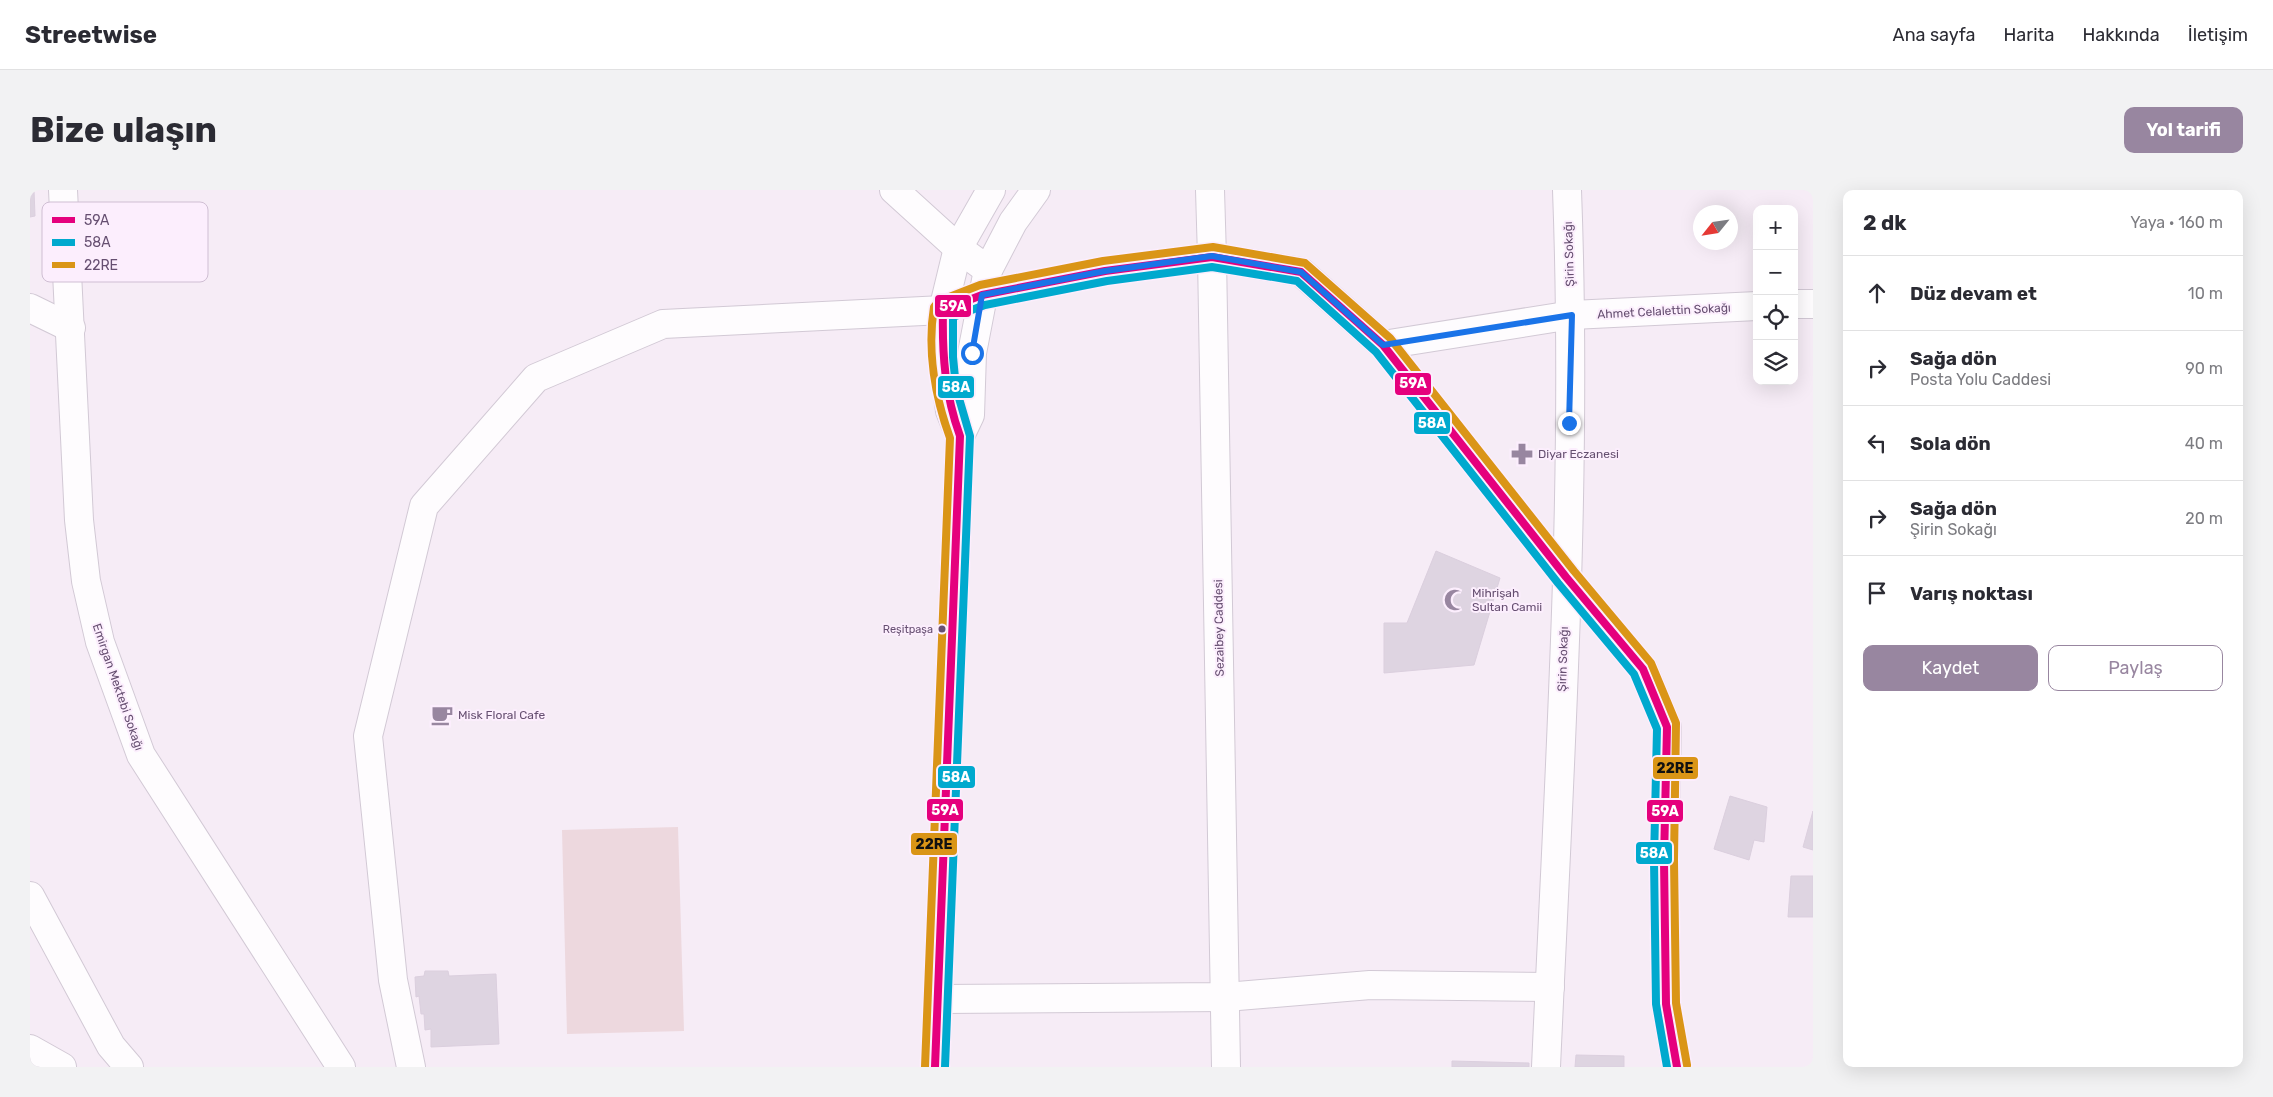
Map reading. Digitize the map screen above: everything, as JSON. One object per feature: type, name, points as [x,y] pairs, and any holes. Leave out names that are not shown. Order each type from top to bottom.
[{"type":"street","points":[[894,190],[958,248],[985,283]]},
{"type":"street","points":[[960,436],[950,411],[946,385],[942,350],[943,310],[958,248],[991,190]]},
{"type":"street","points":[[935,1067],[960,436],[970,415],[972,353],[985,283],[1013,222],[1036,190]]},
{"type":"street","name":"Sezaibey Caddesi","points":[[1210,190],[1226,1067]]},
{"type":"street","name":"Şirin Sokağı","points":[[1546,1067],[1566,577],[1572,315],[1567,190]]},
{"type":"street","points":[[411,1067],[393,980],[368,736],[424,506],[536,378],[663,324],[943,310],[985,283],[1105,271],[1212,256],[1301,272],[1383,345],[1566,577],[1643,669],[1667,727],[1664,860],[1666,1004],[1678,1067]]},
{"type":"street","name":"Emirgan Mektebi Sokağı","points":[[68,282],[79,520],[86,581],[100,642],[141,755],[341,1067]]},
{"type":"street","points":[[1798,304],[1813,304]]},
{"type":"street","name":"Ahmet Celalettin Sokağı","points":[[1383,345],[1572,315],[1753,306]]},
{"type":"street","points":[[30,308],[71,328]]},
{"type":"street","points":[[30,896],[111,1046],[129,1067]]},
{"type":"street","points":[[938,999],[1226,997],[1370,985],[1550,987]]},
{"type":"street","points":[[30,1049],[62,1067]]},
{"type":"shaded area","points":[[678,827],[684,1031],[567,1034],[562,830]]},
{"type":"building","points":[[30,190],[34,190],[35,216],[30,217]]},
{"type":"building","name":"Mihrişah Sultan Camii","points":[[1436,551],[1500,578],[1474,665],[1384,673],[1384,623],[1407,623]]},
{"type":"building","points":[[1730,796],[1767,807],[1764,842],[1754,840],[1749,860],[1714,849]]},
{"type":"building","points":[[1813,811],[1813,850],[1803,847]]},
{"type":"building","points":[[1791,876],[1813,876],[1813,917],[1788,917]]},
{"type":"building","points":[[425,971],[448,971],[449,976],[496,974],[499,1044],[431,1047],[431,1029],[425,1030],[424,1014],[421,1014],[419,996],[416,997],[415,977],[424,976]]},
{"type":"building","points":[[1576,1055],[1624,1056],[1624,1067],[1575,1067]]},
{"type":"building","points":[[1452,1061],[1529,1063],[1529,1067],[1452,1067]]},
{"type":"transit line","name":"22RE","points":[[925,1067],[950,438],[936,390],[931,340],[934,307],[939,301],[980,285],[1103,261],[1213,247],[1305,263],[1390,338],[1574,571],[1651,663],[1676,723],[1674,860],[1676,1003],[1687,1065]]},
{"type":"transit line","name":"59A","points":[[935,1067],[960,436],[948,390],[943,342],[943,310],[982,295],[1105,271],[1212,257],[1301,272],[1383,345],[1566,577],[1643,669],[1667,727],[1664,860],[1666,1004],[1677,1067]]},
{"type":"transit line","name":"58A","points":[[945,1067],[970,436],[956,388],[953,357],[953,317],[985,305],[1107,281],[1212,267],[1297,281],[1376,352],[1558,583],[1634,674],[1657,729],[1654,860],[1656,1004],[1667,1067]]},
{"type":"place","name":"Diyar Eczanesi","points":[[1522,454]]},
{"type":"place","name":"Mihrişah Sultan Camii","points":[[1455,600]]},
{"type":"place","name":"Reşitpaşa","points":[[942,629]]},
{"type":"place","name":"Misk Floral Cafe","points":[[442,715]]},
{"type":"route","points":[[972,353],[982,295],[1105,271],[1212,256],[1301,272],[1383,345],[1572,315],[1569,423]]}]
